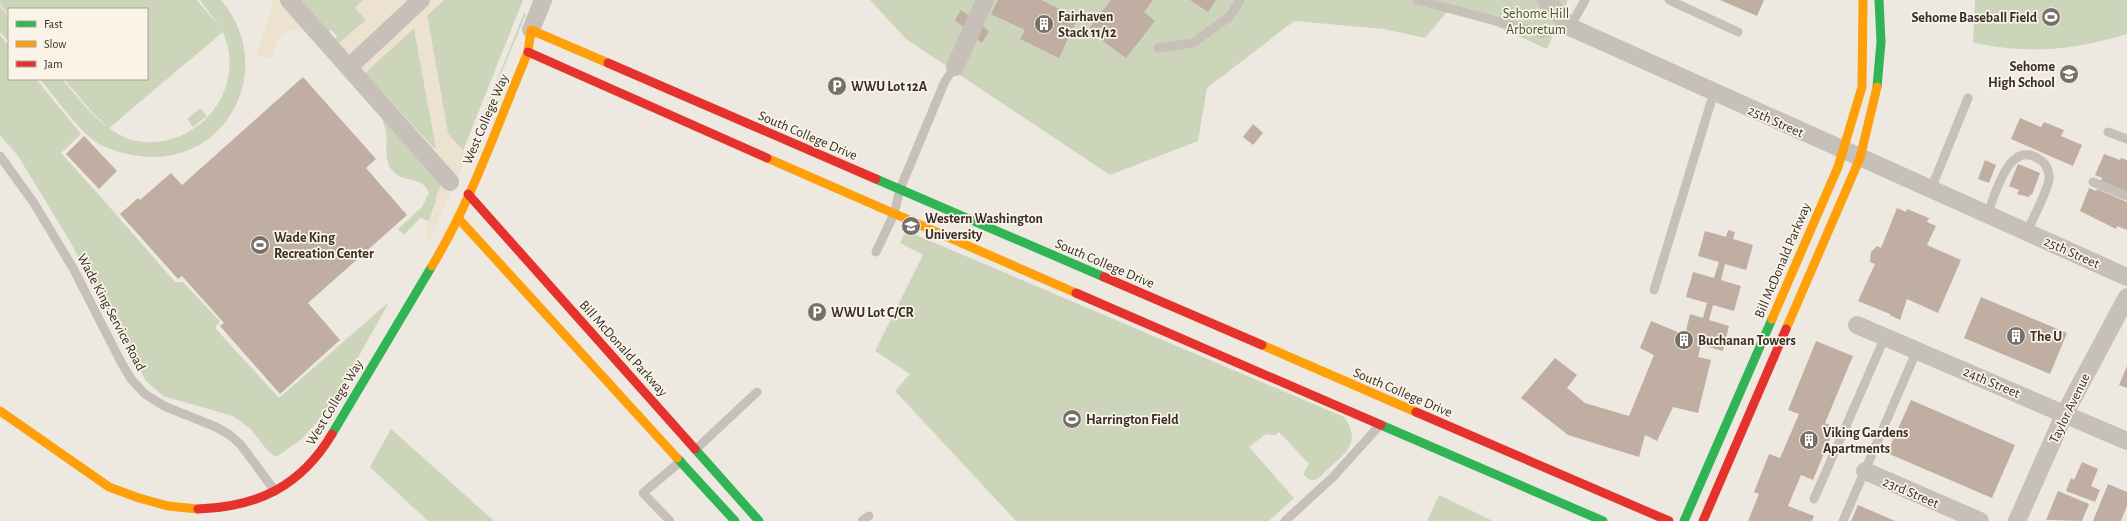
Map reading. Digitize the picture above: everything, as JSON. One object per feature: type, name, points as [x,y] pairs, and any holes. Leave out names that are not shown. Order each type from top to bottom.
[{"type":"street","points":[[349,67],[421,0]]},
{"type":"street","points":[[530,30],[543,0]]},
{"type":"street","points":[[955,67],[985,0]]},
{"type":"street","points":[[1546,0],[1570,27]]},
{"type":"street","name":"Bill McDonald Parkway","points":[[1684,521],[1838,167],[1862,87],[1863,0]]},
{"type":"street","points":[[1703,521],[1860,158],[1874,106],[1879,79],[1881,41],[1879,0]]},
{"type":"street","points":[[292,3],[450,182]]},
{"type":"street","name":"25th Street","points":[[1570,27],[1843,151],[2127,277]]},
{"type":"street","name":"West College Way","points":[[243,513],[279,496],[295,484],[320,454],[444,246],[458,218],[528,52],[530,30]]},
{"type":"street","name":"South College Drive","points":[[530,30],[1670,521]]},
{"type":"street","points":[[528,52],[894,214],[1603,521]]},
{"type":"street","name":"Bill McDonald Parkway","points":[[468,194],[759,521]]},
{"type":"street","points":[[458,218],[735,521]]},
{"type":"street","name":"Taylor Avenue","points":[[2017,521],[2065,413],[2127,297]]},
{"type":"street","name":"24th Street","points":[[1857,325],[2065,413],[2127,441]]},
{"type":"street","points":[[0,411],[109,487],[127,496],[177,513],[203,518],[216,517]]},
{"type":"street","name":"23rd Street","points":[[1865,472],[1980,521]]},
{"type":"lane","points":[[1158,48],[1193,44],[1230,16],[1240,0]]},
{"type":"lane","points":[[1417,0],[1541,32],[1570,27],[1585,0]]},
{"type":"lane","points":[[1669,0],[1738,32]]},
{"type":"lane","points":[[876,252],[894,214],[900,189],[945,81],[955,67]]},
{"type":"lane","points":[[1654,290],[1714,92]]},
{"type":"lane","points":[[1931,189],[1968,98]]},
{"type":"lane","points":[[2108,132],[2127,139]]},
{"type":"lane","points":[[1987,215],[2010,162],[2017,156],[2028,155],[2042,161],[2048,169],[2049,180],[2027,232]]},
{"type":"lane","name":"Wade King Service Road","points":[[0,156],[34,204],[73,268],[131,379],[145,394],[164,406],[216,427],[230,435],[241,445],[279,496]]},
{"type":"lane","points":[[2093,182],[2127,196]]},
{"type":"lane","points":[[1814,499],[1885,337]]},
{"type":"lane","points":[[1843,521],[1917,350]]},
{"type":"lane","points":[[695,450],[757,392]]},
{"type":"lane","points":[[1285,521],[1334,477],[1380,424]]},
{"type":"lane","points":[[670,521],[643,493],[681,461]]},
{"type":"green space","points":[[0,0],[197,0],[222,30],[200,0],[221,0],[238,27],[245,56],[243,84],[233,110],[216,132],[193,148],[165,156],[133,155],[103,146],[91,139],[68,114],[41,80],[63,80],[84,105],[109,128],[92,112],[65,80],[148,80],[148,8],[8,8],[8,14],[0,4]],"holes":[[[223,32],[229,52],[227,82],[215,108],[206,119],[195,128],[182,135],[158,142],[143,142],[129,139],[109,128]]]},
{"type":"green space","points":[[300,0],[363,0],[355,8],[366,20],[339,43],[335,39],[337,36],[331,30],[328,32]]},
{"type":"green space","points":[[444,0],[523,0],[463,151],[448,134],[427,15]]},
{"type":"green space","name":"Sehome Hill Arboretum","points":[[870,0],[1568,0],[1547,49],[1452,6],[1425,38],[1384,29],[1294,21],[1207,88],[1198,141],[1110,175],[906,39]]},
{"type":"green space","name":"Sehome Baseball Field","points":[[1975,0],[2127,0],[2127,34],[2086,44],[2050,49],[2014,49],[1973,43]]},
{"type":"green space","points":[[0,6],[8,16],[8,41],[0,32]]},
{"type":"green space","points":[[524,13],[526,14],[467,155]]},
{"type":"green space","points":[[414,28],[436,148],[435,149],[365,73]]},
{"type":"green space","points":[[0,35],[8,45],[8,80],[37,80],[81,134],[61,153],[175,282],[183,282],[220,321],[215,328],[279,398],[389,302],[349,374],[318,421],[302,439],[276,457],[267,450],[251,429],[233,416],[163,396],[146,381],[68,238],[18,156],[0,135]]},
{"type":"green space","points":[[200,108],[207,116],[193,127],[187,119]]},
{"type":"green space","points":[[382,119],[442,183],[429,221],[420,218],[404,235],[398,229],[422,207],[429,193],[426,187],[422,184],[401,177],[389,166],[386,131]]},
{"type":"green space","name":"Harrington Field","points":[[909,232],[1344,417],[1352,433],[1350,446],[1341,458],[1321,476],[1313,480],[1309,479],[1303,474],[1309,464],[1279,432],[1275,435],[1266,434],[1249,447],[1294,498],[1269,521],[1016,521],[895,391],[910,374],[875,351],[923,255],[900,243],[904,235]]},
{"type":"green space","points":[[391,429],[494,521],[428,521],[370,467]]},
{"type":"green space","points":[[1439,495],[1493,521],[1427,521]]},
{"type":"shaded area","points":[[272,0],[300,0],[339,43],[366,20],[355,8],[363,0],[444,0],[427,16],[448,134],[467,155],[429,242],[426,228],[434,211],[437,194],[442,183],[305,32],[291,30],[281,35],[276,44],[273,59],[257,56],[260,41],[270,17]],"holes":[[[414,28],[436,147],[435,149],[365,73]]]},
{"type":"building","name":"Fairhaven Stack 11/12","points":[[998,0],[1041,0],[1078,18],[1059,58],[1020,39],[1025,30],[991,14]]},
{"type":"building","points":[[1111,0],[1153,0],[1144,12],[1155,21],[1126,58],[1088,30]]},
{"type":"building","points":[[1190,0],[1216,0],[1208,12]]},
{"type":"building","points":[[1720,0],[1764,0],[1757,16]]},
{"type":"building","points":[[961,10],[989,31],[982,43],[955,20]]},
{"type":"building","name":"Wade King Recreation Center","points":[[303,77],[376,159],[366,168],[407,215],[308,303],[340,340],[280,394],[220,326],[224,323],[182,276],[178,279],[120,214],[138,198],[140,200],[171,173],[182,185]]},
{"type":"building","points":[[2020,118],[2041,127],[2044,122],[2064,130],[2061,136],[2082,145],[2073,166],[2011,139]]},
{"type":"building","points":[[1253,124],[1263,133],[1253,145],[1243,137]]},
{"type":"building","points":[[84,136],[117,171],[99,189],[66,154]]},
{"type":"building","points":[[2104,154],[2120,160],[2121,158],[2127,160],[2127,192],[2101,181],[2102,178],[2095,175]]},
{"type":"building","points":[[1985,160],[1996,165],[1989,183],[1978,179]]},
{"type":"building","points":[[2018,164],[2040,173],[2032,195],[2031,194],[2029,197],[2017,194],[2019,190],[2009,186]]},
{"type":"building","points":[[2089,188],[2096,191],[2097,189],[2127,202],[2127,230],[2117,226],[2116,229],[2080,211]]},
{"type":"building","points":[[1897,208],[1906,212],[1907,209],[1929,218],[1927,222],[1936,226],[1927,245],[1961,260],[1938,313],[1907,299],[1900,320],[1890,314],[1858,301],[1875,264],[1870,262],[1871,252],[1877,246],[1881,248]]},
{"type":"building","name":"Buchanan Towers","points":[[1728,230],[1735,232],[1733,239],[1753,245],[1746,270],[1725,264],[1721,280],[1741,286],[1734,311],[1713,305],[1709,320],[1729,326],[1723,351],[1701,345],[1698,357],[1711,360],[1698,413],[1673,407],[1657,441],[1645,435],[1639,457],[1568,435],[1521,398],[1555,358],[1577,375],[1567,388],[1585,403],[1629,416],[1654,355],[1640,348],[1651,321],[1685,335],[1690,314],[1703,318],[1707,303],[1686,297],[1693,272],[1714,278],[1719,262],[1698,256],[1705,231],[1726,237]]},
{"type":"building","name":"The U","points":[[1981,297],[2067,333],[2050,374],[1964,338]]},
{"type":"building","name":"Viking Gardens Apartments","points":[[1816,341],[1853,356],[1825,423],[1835,427],[1813,480],[1801,475],[1788,506],[1814,516],[1812,521],[1748,521],[1759,494],[1754,492],[1769,454],[1780,458],[1799,414],[1788,410]]},
{"type":"building","points":[[2127,366],[2127,388],[2119,385]]},
{"type":"building","points":[[1911,400],[2015,445],[1992,498],[1887,453]]},
{"type":"building","points":[[2082,462],[2098,469],[2091,486],[2100,490],[2095,502],[2066,491],[2071,478],[2074,480]]},
{"type":"building","points":[[2108,484],[2127,492],[2127,506],[2121,521],[2093,521]]},
{"type":"building","points":[[2058,491],[2089,504],[2082,521],[2046,520]]},
{"type":"building","points":[[1858,505],[1895,521],[1851,521]]},
{"type":"traffic: fast","points":[[1877,87],[1881,42],[1879,0]]},
{"type":"traffic: fast","points":[[876,179],[1104,277]]},
{"type":"traffic: fast","points":[[332,434],[432,266]]},
{"type":"traffic: fast","points":[[1684,521],[1772,319]]},
{"type":"traffic: fast","points":[[1381,425],[1603,521]]},
{"type":"traffic: fast","points":[[695,449],[759,521]]},
{"type":"traffic: fast","points":[[677,458],[735,521]]},
{"type":"traffic: slow","points":[[1772,319],[1838,167],[1862,87],[1863,0]]},
{"type":"traffic: slow","points":[[432,266],[460,215],[484,161],[528,52],[531,30],[608,63]]},
{"type":"traffic: slow","points":[[1786,329],[1860,158],[1877,87]]},
{"type":"traffic: slow","points":[[767,158],[1076,293]]},
{"type":"traffic: slow","points":[[458,218],[677,458]]},
{"type":"traffic: slow","points":[[1262,345],[1416,412]]},
{"type":"traffic: slow","points":[[0,411],[109,487],[139,498],[168,506],[198,509]]},
{"type":"traffic: jam","points":[[528,52],[767,158]]},
{"type":"traffic: jam","points":[[608,63],[876,179]]},
{"type":"traffic: jam","points":[[468,194],[695,449]]},
{"type":"traffic: jam","points":[[1104,277],[1262,345]]},
{"type":"traffic: jam","points":[[1076,293],[1381,425]]},
{"type":"traffic: jam","points":[[1703,521],[1786,329]]},
{"type":"traffic: jam","points":[[1416,412],[1669,521]]},
{"type":"traffic: jam","points":[[198,509],[240,504],[259,498],[276,490],[292,480],[306,467],[320,452],[332,434]]},
{"type":"place","name":"Sehome Baseball Field","points":[[2051,17]]},
{"type":"place","name":"Fairhaven Stack 11/12","points":[[1044,24]]},
{"type":"place","name":"Sehome High School","points":[[2069,74]]},
{"type":"place","name":"WWU Lot 12A","points":[[837,86]]},
{"type":"place","name":"Western Washington University","points":[[911,226]]},
{"type":"place","name":"Wade King Recreation Center","points":[[260,245]]},
{"type":"place","name":"WWU Lot C/CR","points":[[817,312]]},
{"type":"place","name":"The U","points":[[2016,336]]},
{"type":"place","name":"Buchanan Towers","points":[[1684,340]]},
{"type":"place","name":"Harrington Field","points":[[1072,419]]},
{"type":"place","name":"Viking Gardens Apartments","points":[[1809,440]]}]
